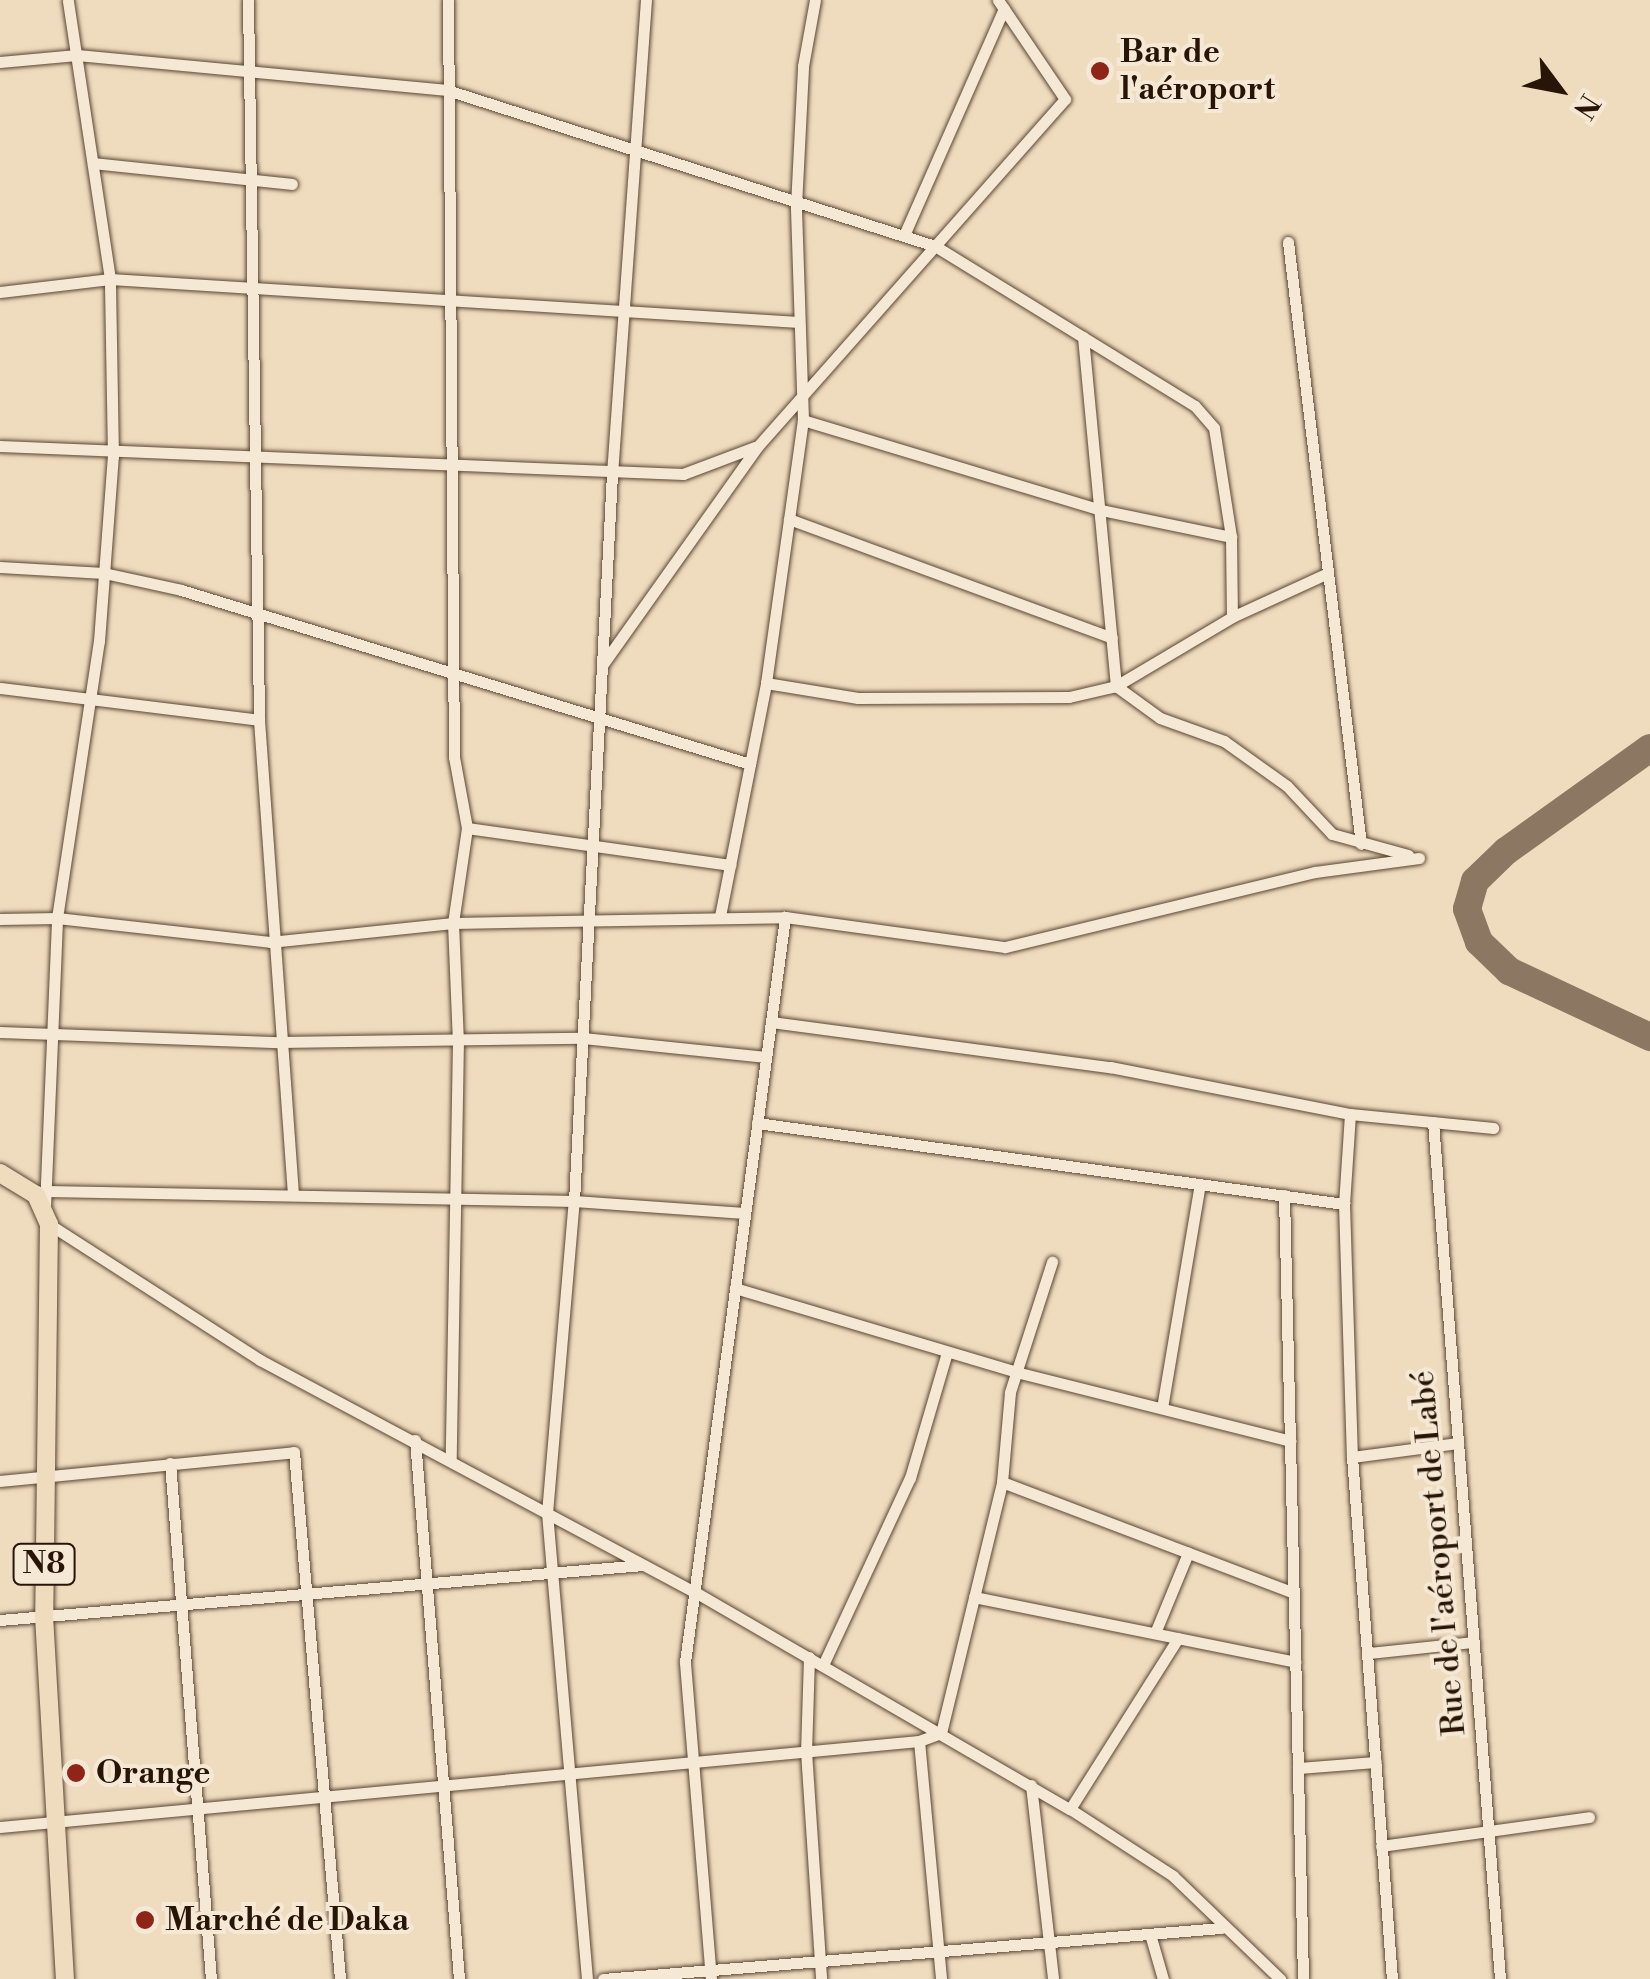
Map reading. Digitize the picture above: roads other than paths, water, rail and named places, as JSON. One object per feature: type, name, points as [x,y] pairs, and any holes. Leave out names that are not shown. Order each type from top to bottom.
[{"type":"main road","points":[[0,1173],[47,1207]]},
{"type":"main road","name":"N8","points":[[47,1207],[44,1616],[65,1979]]},
{"type":"street","points":[[47,1207],[57,918],[90,698],[113,456],[110,279],[68,0]]},
{"type":"street","points":[[248,0],[259,720],[270,942],[293,1196]]},
{"type":"street","points":[[448,0],[454,757],[467,828],[453,922],[458,1040],[451,1460]]},
{"type":"street","points":[[587,1979],[546,1513],[574,1201],[600,668],[646,0]]},
{"type":"street","points":[[720,916],[766,683],[803,420],[799,400],[796,206],[803,66],[815,0]]},
{"type":"street","points":[[906,233],[1001,4]]},
{"type":"street","points":[[600,668],[758,446],[1065,99],[1001,4]]},
{"type":"street","points":[[0,62],[78,55],[447,90],[796,206],[906,233],[935,246],[1195,406],[1214,428],[1231,537],[1232,617]]},
{"type":"street","points":[[93,163],[292,184]]},
{"type":"street","points":[[1288,242],[1360,844]]},
{"type":"street","points":[[0,292],[110,279],[799,322]]},
{"type":"street","points":[[0,919],[57,918],[270,942],[453,922],[785,917],[1004,947],[1315,872],[1419,858],[1332,834],[1288,786],[1224,741],[1160,718],[1116,686],[1083,337]]},
{"type":"street","points":[[803,420],[1100,510],[1231,537]]},
{"type":"street","points":[[0,446],[113,456],[683,474],[758,446]]},
{"type":"street","points":[[789,519],[1112,638]]},
{"type":"street","points":[[0,567],[104,573],[258,613],[750,764]]},
{"type":"street","points":[[766,683],[858,698],[1069,697],[1116,686],[1232,617],[1326,574]]},
{"type":"street","points":[[0,688],[259,720]]},
{"type":"street","points":[[467,828],[730,865]]},
{"type":"street","points":[[711,1975],[686,1662],[785,917]]},
{"type":"street","points":[[771,1022],[1110,1067],[1350,1114],[1493,1128]]},
{"type":"street","points":[[0,1032],[279,1042],[583,1038],[766,1057]]},
{"type":"street","points":[[1350,1114],[1344,1204],[1352,1456],[1392,1979]]},
{"type":"street","name":"Rue de l'aéroport de Labé","points":[[1433,1122],[1500,1979]]},
{"type":"street","points":[[757,1123],[1344,1204]]},
{"type":"street","points":[[1162,1408],[1200,1184]]},
{"type":"street","points":[[1284,1195],[1303,1979]]},
{"type":"street","points":[[47,1207],[293,1196],[574,1201],[745,1213]]},
{"type":"street","points":[[47,1207],[245,1351],[645,1564],[1070,1808],[1173,1876],[1221,1928],[1280,1979]]},
{"type":"street","points":[[941,1733],[1002,1482],[1016,1372],[1052,1262]]},
{"type":"street","points":[[735,1288],[1016,1372],[1290,1441]]},
{"type":"street","points":[[823,1666],[910,1478],[947,1352]]},
{"type":"street","points":[[415,1440],[459,1979]]},
{"type":"street","points":[[1352,1456],[1458,1442]]},
{"type":"street","points":[[0,1482],[294,1452],[340,1979]]},
{"type":"street","points":[[170,1463],[211,1979]]},
{"type":"street","points":[[1002,1482],[1292,1592]]},
{"type":"street","points":[[1154,1633],[1188,1553]]},
{"type":"street","points":[[0,1620],[645,1564]]},
{"type":"street","points":[[974,1597],[1295,1662]]},
{"type":"street","points":[[1070,1808],[1178,1638]]},
{"type":"street","points":[[1370,1653],[1473,1642]]},
{"type":"street","points":[[809,1657],[806,1751],[822,1979]]},
{"type":"street","points":[[0,1827],[919,1741],[941,1733]]},
{"type":"street","points":[[919,1741],[941,1979]]},
{"type":"street","points":[[1298,1768],[1376,1762]]},
{"type":"street","points":[[1030,1786],[1053,1979]]},
{"type":"street","points":[[1381,1846],[1490,1835],[1589,1817]]},
{"type":"street","points":[[603,1979],[711,1975],[1221,1928]]},
{"type":"street","points":[[1150,1934],[1164,1979]]},
{"type":"place","name":"Bar de l'aéroport","points":[[1100,71]]},
{"type":"place","name":"Orange","points":[[76,1773]]},
{"type":"place","name":"Marché de Daka","points":[[145,1920]]}]
